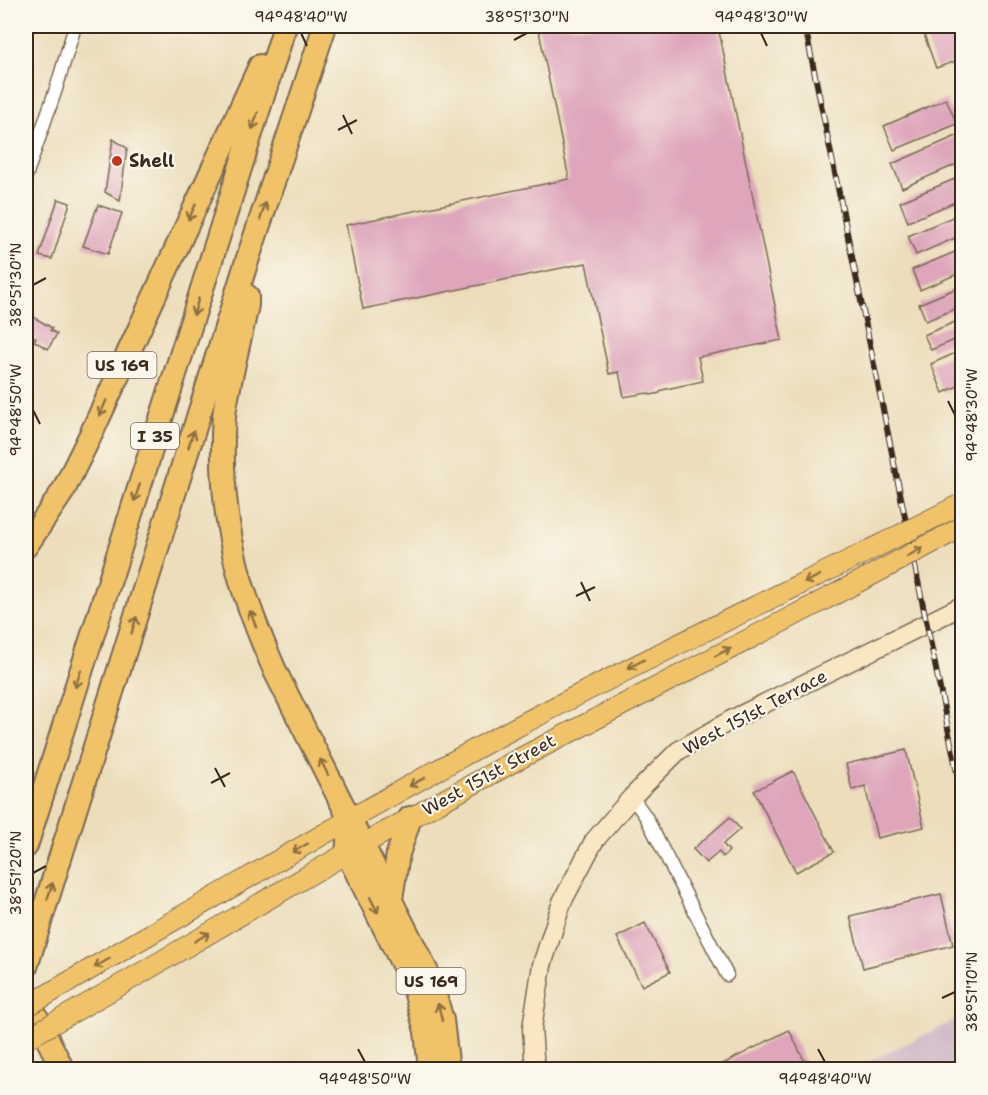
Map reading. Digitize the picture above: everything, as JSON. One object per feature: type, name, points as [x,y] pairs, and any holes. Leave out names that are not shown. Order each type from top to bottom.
[{"type":"highway","name":"US 169","points":[[26,546],[63,491],[78,461],[279,26]]},
{"type":"highway","name":"I 35","points":[[26,846],[285,26]]},
{"type":"highway","name":"I 35","points":[[26,967],[245,267],[325,26]]},
{"type":"highway","points":[[245,267],[247,305],[225,408],[223,432],[224,491],[238,576],[256,628],[276,673],[350,819],[355,849],[414,987],[426,1031],[430,1070]]},
{"type":"highway","points":[[391,899],[398,854],[410,818]]},
{"type":"highway","name":"US 169","points":[[355,849],[391,899],[419,953],[433,988],[442,1020],[448,1070]]},
{"type":"highway","points":[[26,996],[60,1064]]},
{"type":"main road","name":"West 151st Street","points":[[26,1007],[350,819],[510,730],[659,652],[961,504]]},
{"type":"main road","name":"West 151st Street","points":[[26,1039],[410,818],[570,731],[963,527]]},
{"type":"street","points":[[26,176],[75,26]]},
{"type":"street","name":"West 151st Terrace","points":[[535,1070],[532,1029],[540,976],[562,902],[594,841],[632,797],[678,751],[731,720],[963,606]]},
{"type":"street","points":[[632,797],[646,817],[727,975]]},
{"type":"shaded area","points":[[962,1017],[962,1069],[853,1069]]},
{"type":"building","points":[[538,26],[718,26],[782,340],[698,357],[703,381],[662,390],[660,393],[651,395],[647,393],[624,397],[619,372],[609,374],[586,263],[363,309],[346,225],[569,179]]},
{"type":"building","points":[[921,26],[962,26],[962,59],[936,68]]},
{"type":"building","points":[[946,99],[957,124],[894,150],[884,126]]},
{"type":"building","points":[[961,134],[962,162],[902,188],[892,164]]},
{"type":"building","name":"Shell","points":[[113,139],[127,148],[120,201],[105,192]]},
{"type":"building","points":[[962,176],[962,199],[908,222],[900,202]]},
{"type":"building","points":[[58,199],[70,203],[52,259],[39,256]]},
{"type":"building","points":[[98,205],[122,213],[108,254],[83,246]]},
{"type":"building","points":[[962,213],[962,235],[916,255],[908,236]]},
{"type":"building","points":[[962,249],[962,272],[920,290],[912,270]]},
{"type":"building","points":[[962,286],[962,306],[926,321],[919,304]]},
{"type":"building","points":[[30,315],[52,328],[50,330],[57,334],[48,349],[34,341],[36,338],[26,332],[26,316]]},
{"type":"building","points":[[962,319],[962,337],[931,350],[924,335]]},
{"type":"building","points":[[962,350],[962,384],[943,393],[931,364]]},
{"type":"building","points":[[906,750],[924,827],[877,838],[865,786],[852,790],[846,764]]},
{"type":"building","points":[[793,771],[834,852],[796,872],[754,791]]},
{"type":"building","points":[[730,817],[740,829],[723,844],[729,851],[723,857],[719,852],[706,863],[693,849]]},
{"type":"building","points":[[941,894],[953,945],[863,968],[850,916]]},
{"type":"building","points":[[645,923],[670,972],[642,986],[617,937]]},
{"type":"building","points":[[789,1030],[809,1070],[711,1070]]},
{"type":"railway","points":[[805,26],[962,797]]},
{"type":"place","name":"Shell","points":[[117,161]]}]
